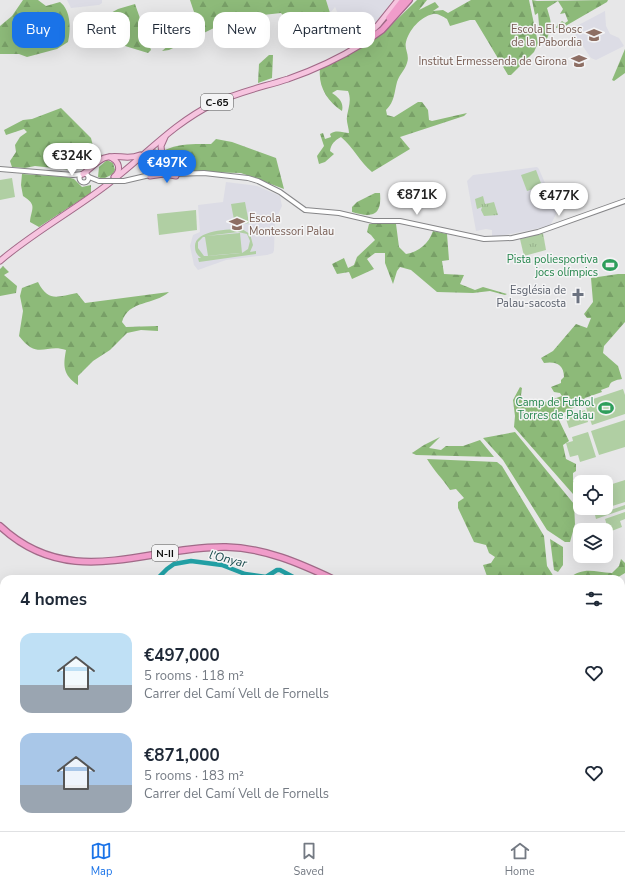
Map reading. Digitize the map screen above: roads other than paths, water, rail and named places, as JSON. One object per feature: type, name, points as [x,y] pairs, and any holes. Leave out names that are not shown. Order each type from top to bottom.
[{"type":"highway","name":"C-65","points":[[375,31],[404,0]]},
{"type":"highway","name":"C-65","points":[[375,35],[382,30],[409,0]]},
{"type":"highway","points":[[382,30],[414,0]]},
{"type":"highway","name":"N-II","points":[[0,526],[30,548],[55,558],[68,561],[106,562],[191,549],[234,548],[255,550],[283,557],[324,575]]},
{"type":"main road","points":[[288,79],[329,60],[360,42],[384,18],[398,0]]},
{"type":"main road","name":"C-65","points":[[0,261],[34,234],[94,195],[167,133],[194,114],[223,99],[288,79],[326,64],[355,48]]},
{"type":"main road","points":[[164,172],[164,161],[161,145],[167,133]]},
{"type":"main road","points":[[86,176],[92,167],[102,159],[109,157],[131,158],[149,149]]},
{"type":"main road","points":[[138,159],[148,153],[154,152],[160,155],[164,161]]},
{"type":"main road","points":[[94,195],[118,172],[118,163],[109,157]]},
{"type":"main road","points":[[150,176],[164,172],[176,176]]},
{"type":"street","points":[[0,169],[86,176],[99,181],[124,181],[164,172],[241,177],[255,180],[280,192],[305,210],[339,213],[373,221],[400,221],[484,239],[504,239],[554,228],[625,201]]},
{"type":"street","points":[[134,178],[150,176],[176,176],[196,173]]},
{"type":"street","points":[[73,175],[81,181]]},
{"type":"street","points":[[81,181],[80,177],[86,176]]},
{"type":"street","points":[[81,181],[86,176]]},
{"type":"waterway","name":"l'Onyar","points":[[161,575],[174,564],[191,561],[222,565],[245,574],[252,575]]},
{"type":"waterway","name":"l'Onyar","points":[[269,575],[277,570],[289,575]]},
{"type":"place","name":"Escola El Bosc de la Pabordia","points":[[594,35]]},
{"type":"place","name":"Institut Ermessenda de Girona","points":[[579,61]]},
{"type":"place","name":"Escola Montessori Palau","points":[[237,224]]},
{"type":"place","name":"Pista poliesportiva jocs olímpics","points":[[610,265]]},
{"type":"place","name":"Església de Palau-sacosta","points":[[578,296]]},
{"type":"place","name":"Camp de Futbol Torres de Palau","points":[[606,408]]}]
